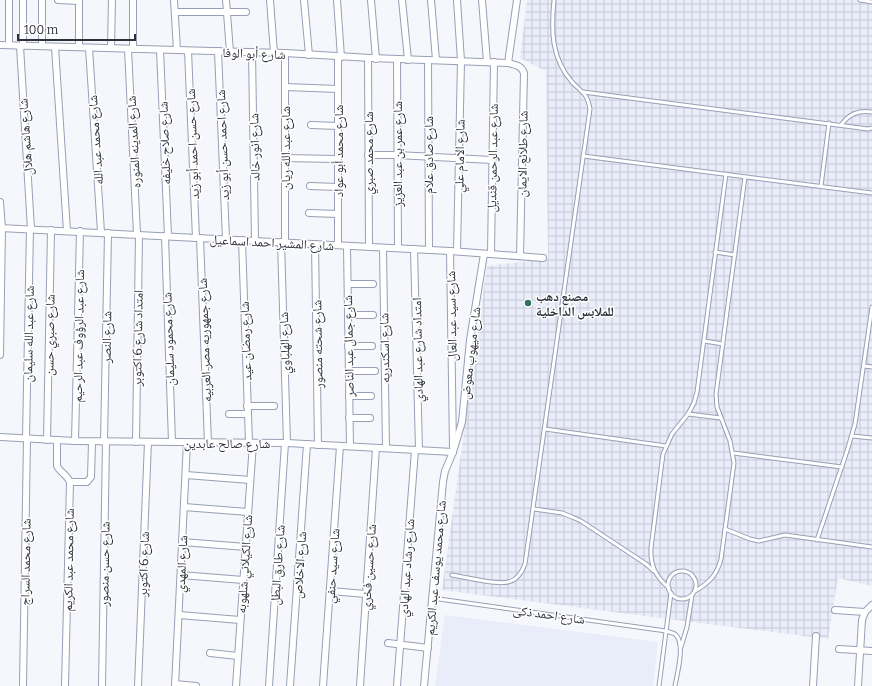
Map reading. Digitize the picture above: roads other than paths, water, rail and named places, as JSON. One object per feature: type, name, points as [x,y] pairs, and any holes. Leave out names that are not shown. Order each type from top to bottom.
[{"type":"street","points":[[9,0],[9,45]]},
{"type":"street","name":"شارع هاشم هلال","points":[[23,0],[21,46],[31,229]]},
{"type":"street","points":[[42,0],[42,46]]},
{"type":"street","points":[[58,0],[79,0],[79,47]]},
{"type":"street","points":[[111,48],[112,0]]},
{"type":"street","name":"شارع المدينه المنوره","points":[[133,0],[131,49],[138,235]]},
{"type":"street","points":[[174,0],[177,50]]},
{"type":"street","points":[[226,0],[230,52]]},
{"type":"street","points":[[270,0],[274,53]]},
{"type":"street","points":[[304,0],[308,55]]},
{"type":"street","name":"شارع محمد أبو عواد","points":[[337,0],[340,57],[337,159],[338,245]]},
{"type":"street","points":[[371,0],[376,58]]},
{"type":"street","points":[[402,0],[408,60]]},
{"type":"street","points":[[431,0],[436,60]]},
{"type":"street","name":"شارع الامام علي","points":[[457,0],[461,61],[457,251]]},
{"type":"street","name":"شارع عبد الرحمن قنديل","points":[[482,0],[490,62],[492,160],[490,254]]},
{"type":"street","points":[[508,63],[517,0]]},
{"type":"street","points":[[175,12],[246,12]]},
{"type":"street","name":"شارع أبو الوفا","points":[[0,45],[285,53],[340,57],[508,63]]},
{"type":"street","points":[[55,47],[68,231]]},
{"type":"street","name":"شارع محمد عبد الله","points":[[90,48],[101,232]]},
{"type":"street","name":"شارع صلاح خليفه","points":[[160,50],[167,236]]},
{"type":"street","name":"شارع حسن احمد أبو زيد","points":[[188,51],[198,238]]},
{"type":"street","name":"شارع احمد حسن أبو زيد","points":[[218,51],[226,239]]},
{"type":"street","name":"شارع انور خالد","points":[[252,52],[255,241]]},
{"type":"street","name":"شارع عبد الله ريان","points":[[283,242],[285,53]]},
{"type":"street","name":"شارع محمد صبري","points":[[368,58],[369,247]]},
{"type":"street","name":"شارع عمر بن عبد العزيز","points":[[397,59],[398,248]]},
{"type":"street","name":"شارع صادق علام","points":[[428,60],[429,250]]},
{"type":"street","name":"شارع طلائع الايمان","points":[[508,63],[520,67],[524,73],[520,256]]},
{"type":"street","points":[[285,88],[338,90]]},
{"type":"street","points":[[311,125],[338,126]]},
{"type":"street","points":[[368,155],[492,160]]},
{"type":"street","points":[[284,158],[337,159]]},
{"type":"street","points":[[310,186],[338,187]]},
{"type":"street","points":[[0,202],[0,355]]},
{"type":"street","points":[[309,213],[338,214]]},
{"type":"street","name":"شارع المشير احمد اسماعيل","points":[[1,228],[457,251],[543,258]]},
{"type":"street","name":"شارع عبد الله سليمان","points":[[26,438],[31,229]]},
{"type":"street","name":"شارع صبري حسن","points":[[47,440],[50,230]]},
{"type":"street","name":"شارع عبد الرؤوف عبد الرحيم","points":[[75,441],[80,231]]},
{"type":"street","name":"شارع النصر","points":[[105,442],[108,233]]},
{"type":"street","name":"امتداد شارع 6 اكتوبر","points":[[136,442],[138,235]]},
{"type":"street","name":"شارع محمود سليمان","points":[[167,236],[172,442]]},
{"type":"street","name":"شارع جمهوريه مصر العربيه","points":[[198,238],[208,443]]},
{"type":"street","name":"شارع رمضان عيد","points":[[242,240],[248,414],[251,443]]},
{"type":"street","name":"شارع الهلباوي","points":[[283,242],[286,443]]},
{"type":"street","name":"شارع شحته منصور","points":[[315,244],[318,445]]},
{"type":"street","name":"شارع جمال عبد الناصر","points":[[347,246],[350,446]]},
{"type":"street","name":"شارع اسكندريه","points":[[383,248],[386,448]]},
{"type":"street","name":"امتداد شارع عبد الهادي","points":[[414,249],[417,450]]},
{"type":"street","name":"شارع سيد عبد العال","points":[[450,251],[453,452]]},
{"type":"street","name":"شارع ميهوب معوض","points":[[453,452],[462,422],[470,340],[484,254]]},
{"type":"street","points":[[348,284],[373,284]]},
{"type":"street","points":[[348,315],[373,315]]},
{"type":"street","points":[[348,346],[372,346]]},
{"type":"street","points":[[349,371],[375,371]]},
{"type":"street","points":[[349,396],[371,396]]},
{"type":"street","points":[[248,406],[274,406]]},
{"type":"street","points":[[229,414],[248,414]]},
{"type":"street","points":[[349,418],[370,418]]},
{"type":"street","name":"شارع صالح عابدين","points":[[0,437],[92,442],[286,443],[453,452]]},
{"type":"street","name":"شارع محمد السراج","points":[[23,686],[26,438]]},
{"type":"street","points":[[57,440],[57,466],[59,470],[66,475],[70,482],[87,482],[91,477],[92,442]]},
{"type":"street","name":"شارع حسن منصور","points":[[102,686],[105,442]]},
{"type":"street","name":"شارع 6 اكتوبر","points":[[138,686],[148,442]]},
{"type":"street","name":"شارع المهدي","points":[[175,685],[188,442]]},
{"type":"street","name":"شارع الكيلاني شلهوبه","points":[[236,686],[246,547],[251,443]]},
{"type":"street","name":"شارع طارق البطل","points":[[268,686],[286,443]]},
{"type":"street","name":"شارع الاخلاص","points":[[290,686],[308,444]]},
{"type":"street","name":"شارع سيد حنفي","points":[[323,686],[340,446]]},
{"type":"street","name":"شارع حسين فخري","points":[[360,686],[376,448]]},
{"type":"street","name":"شارع رشاد عبد الهادي","points":[[397,686],[417,450]]},
{"type":"street","name":"شارع محمد يوسف عبد الكريم","points":[[424,686],[444,471],[453,452]]},
{"type":"street","points":[[186,475],[250,480]]},
{"type":"street","name":"شارع محمد عبد الكريم","points":[[65,686],[70,482]]},
{"type":"street","points":[[184,506],[248,512]]},
{"type":"street","points":[[182,542],[246,547]]},
{"type":"street","points":[[180,575],[243,580]]},
{"type":"street","points":[[330,592],[366,594]]},
{"type":"street","points":[[858,686],[862,620],[865,612],[872,605]]},
{"type":"street","points":[[835,610],[865,612]]},
{"type":"street","points":[[178,615],[240,620]]},
{"type":"street","points":[[813,686],[816,636]]},
{"type":"street","points":[[388,643],[428,648]]},
{"type":"street","points":[[839,649],[872,651]]},
{"type":"street","points":[[210,653],[238,656]]},
{"type":"street","points":[[175,685],[196,686]]},
{"type":"lane","points":[[452,575],[500,584],[509,583],[517,579],[525,564],[590,109],[588,100],[583,92],[572,82],[556,54],[552,38],[554,0]]},
{"type":"lane","points":[[860,0],[872,2]]},
{"type":"lane","points":[[583,92],[872,128]]},
{"type":"lane","points":[[841,125],[851,114],[858,112],[872,112]]},
{"type":"lane","points":[[821,186],[830,123]]},
{"type":"lane","points":[[583,156],[872,193]]},
{"type":"lane","points":[[669,588],[660,581],[650,560],[661,464],[666,446],[672,434],[688,414],[694,403],[697,392],[726,174]]},
{"type":"lane","points":[[671,593],[681,599],[692,595],[712,578],[718,569],[721,559],[733,474],[733,453],[730,441],[720,418],[716,394],[745,177]]},
{"type":"lane","points":[[715,252],[734,255]]},
{"type":"lane","points":[[817,540],[852,436],[858,411],[872,307]]},
{"type":"lane","points":[[704,341],[723,344]]},
{"type":"lane","points":[[864,366],[872,368]]},
{"type":"lane","points":[[688,414],[720,418]]},
{"type":"lane","points":[[545,429],[666,446]]},
{"type":"lane","points":[[852,436],[872,438]]},
{"type":"lane","points":[[733,453],[842,467]]},
{"type":"lane","points":[[534,509],[562,514],[581,521],[646,564],[654,571]]},
{"type":"lane","points":[[725,529],[750,540],[759,541],[785,535],[872,547]]},
{"type":"lane","points":[[659,686],[671,593],[669,588],[670,579],[673,575],[681,571],[686,572],[690,574],[696,582],[695,591]]},
{"type":"lane","points":[[675,686],[692,595]]},
{"type":"lane","name":"شارع احمد ذكى","points":[[432,598],[666,631]]},
{"type":"lane","points":[[666,631],[675,634],[680,641],[681,649]]},
{"type":"place","name":"مصنع دهب للملابس الداخلية","points":[[528,303]]}]
